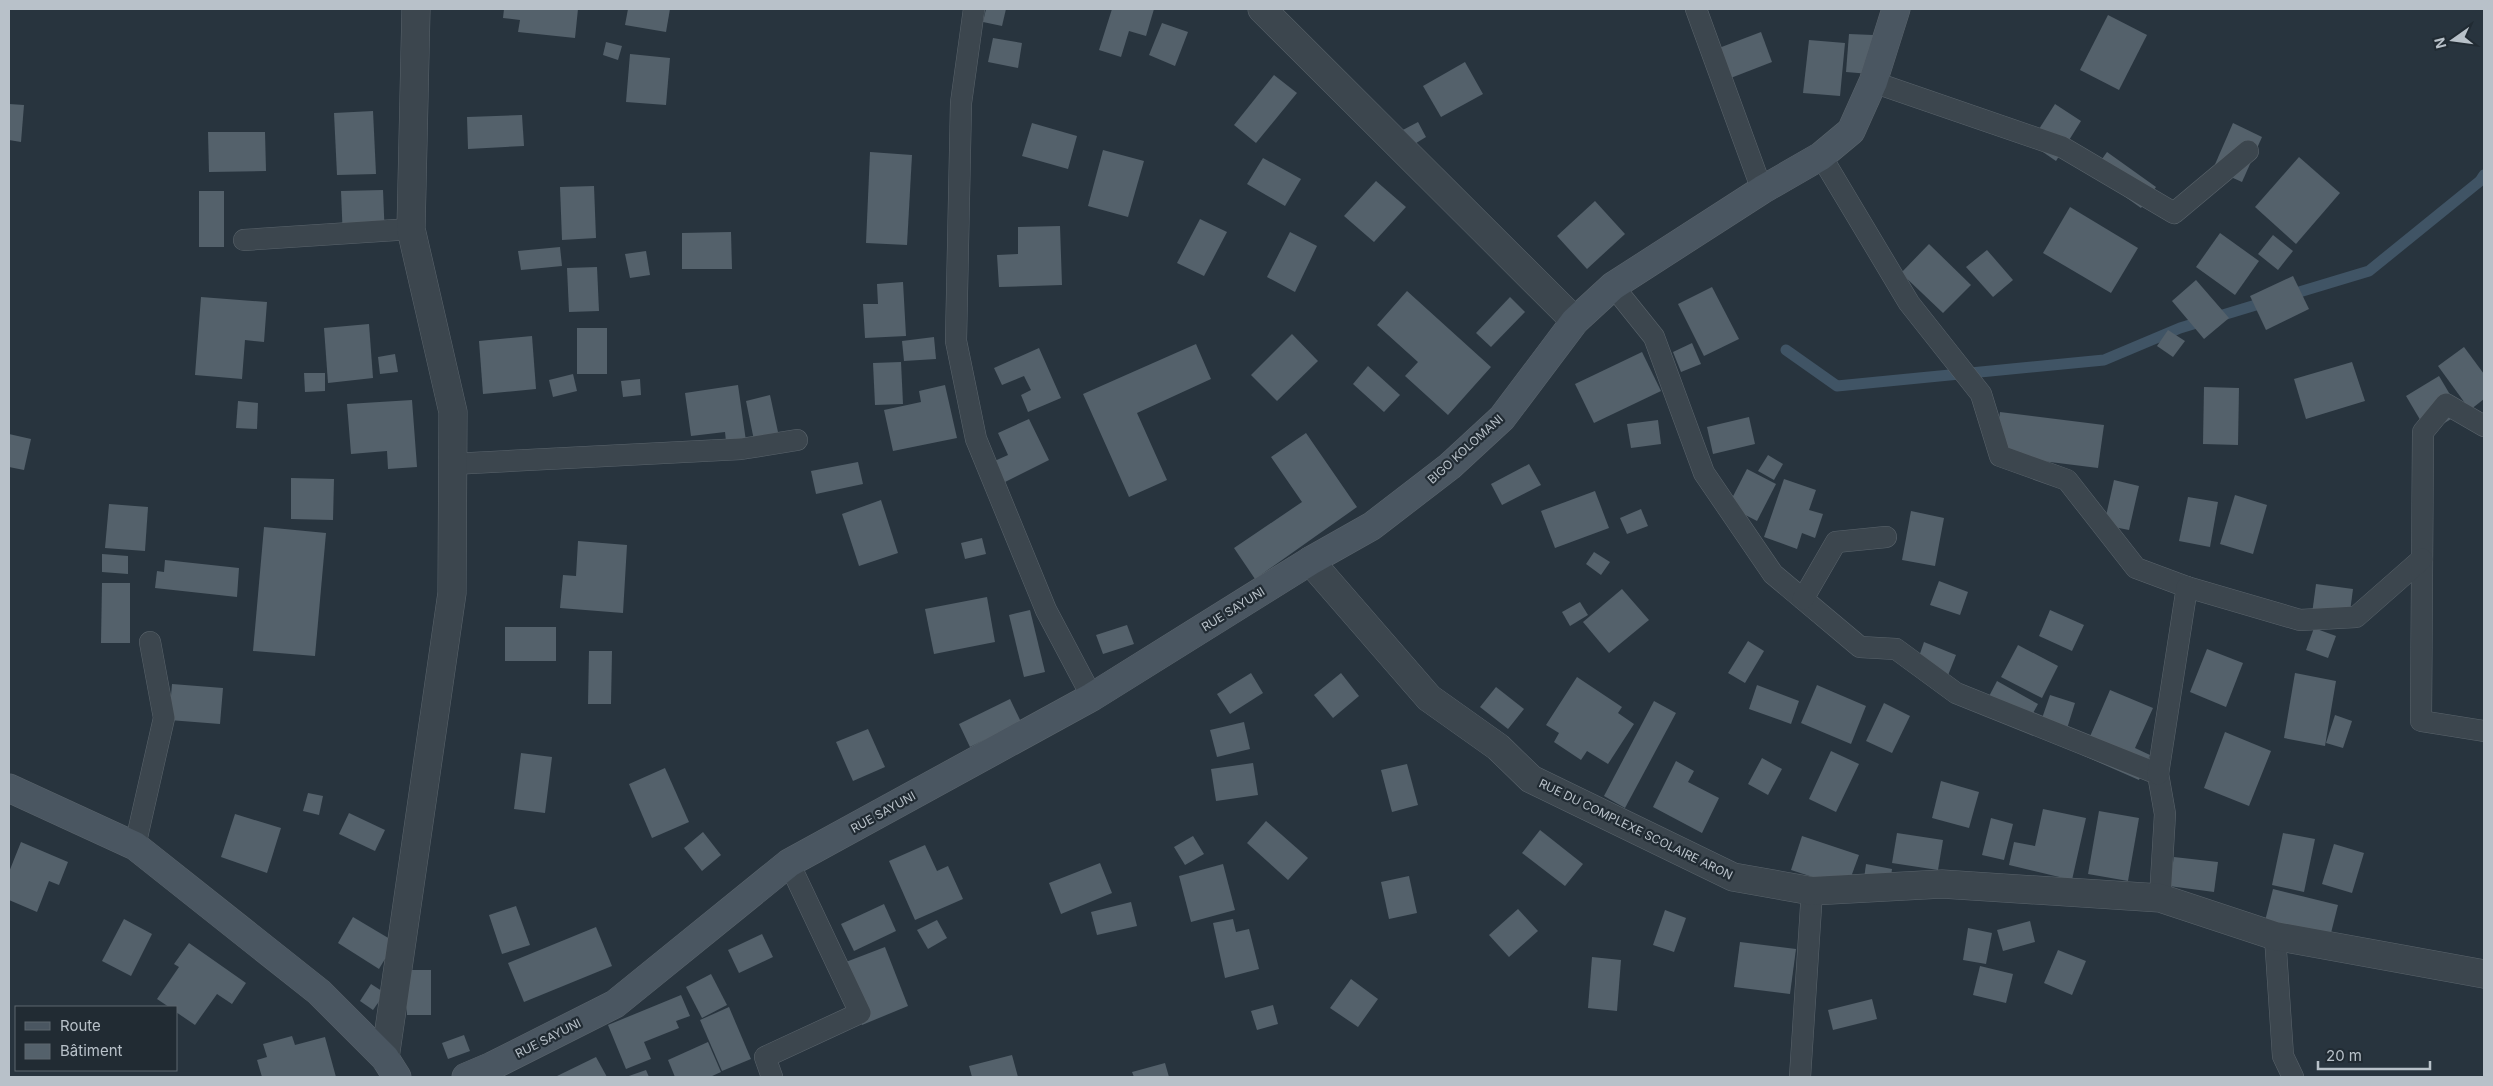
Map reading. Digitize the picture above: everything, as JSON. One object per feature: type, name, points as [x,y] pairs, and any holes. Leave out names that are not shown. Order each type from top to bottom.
[{"type":"street","points":[[391,1068],[452,593],[454,412],[411,229],[416,9]]},
{"type":"street","points":[[1262,9],[1575,321]]},
{"type":"street","name":"BIGO KOLOMANI","points":[[1310,561],[1372,526],[1450,466],[1502,418],[1575,321],[1613,286],[1762,190],[1821,156],[1851,131],[1873,82],[1896,9]]},
{"type":"street","name":"RUE SAYUNI","points":[[466,1077],[492,1066],[615,1004],[790,864],[1092,697],[1310,561]]},
{"type":"street","name":"RUE DU COMPLEXE SCOLAIRE ARON","points":[[1310,561],[1429,698],[1498,747],[1531,778],[1732,877],[1812,891],[1942,884],[2160,898],[2275,936],[2484,974]]},
{"type":"street","points":[[9,788],[135,846],[319,992],[391,1068]]},
{"type":"lane","points":[[974,9],[961,102],[956,341],[976,439],[1046,610],[1092,697]]},
{"type":"lane","points":[[1696,9],[1762,190]]},
{"type":"lane","points":[[1873,82],[2062,147],[2174,213],[2248,151]]},
{"type":"lane","points":[[1821,156],[1909,303],[1981,394],[2000,456],[2067,480],[2136,568],[2187,587],[2300,620],[2356,617],[2422,559]]},
{"type":"lane","points":[[244,240],[411,229]]},
{"type":"lane","points":[[1613,286],[1654,337],[1704,473],[1773,574],[1860,647],[1896,649],[1956,693],[2158,774]]},
{"type":"lane","points":[[2484,426],[2446,404],[2423,432],[2421,721],[2484,731]]},
{"type":"lane","points":[[452,464],[741,449],[797,440]]},
{"type":"lane","points":[[1803,599],[1836,542],[1886,537]]},
{"type":"lane","points":[[2160,898],[2165,814],[2158,774],[2187,587]]},
{"type":"lane","points":[[135,846],[164,718],[150,642]]},
{"type":"lane","points":[[772,1077],[765,1057],[860,1013],[790,864]]},
{"type":"lane","points":[[1800,1077],[1812,891]]},
{"type":"lane","points":[[2275,936],[2283,1056],[2293,1077]]},
{"type":"building","points":[[504,9],[578,9],[575,38],[518,32],[520,20],[503,18]]},
{"type":"building","points":[[628,9],[670,9],[666,32],[625,25]]},
{"type":"building","points":[[986,9],[1006,9],[1002,26],[983,22]]},
{"type":"building","points":[[1112,9],[1154,9],[1146,36],[1129,31],[1121,57],[1099,50]]},
{"type":"building","points":[[2108,15],[2147,35],[2119,90],[2080,70]]},
{"type":"building","points":[[1162,23],[1188,32],[1175,66],[1149,55]]},
{"type":"building","points":[[1761,32],[1772,62],[1723,81],[1711,51]]},
{"type":"building","points":[[1849,34],[1873,35],[1870,74],[1846,72]]},
{"type":"building","points":[[993,38],[1022,43],[1018,68],[988,62]]},
{"type":"building","points":[[1809,40],[1845,43],[1840,96],[1803,93]]},
{"type":"building","points":[[606,42],[622,46],[618,60],[603,55]]},
{"type":"building","points":[[630,54],[670,58],[666,105],[626,102]]},
{"type":"building","points":[[1465,62],[1483,94],[1441,117],[1423,86]]},
{"type":"building","points":[[1274,75],[1297,93],[1256,143],[1234,125]]},
{"type":"building","points":[[9,104],[24,105],[21,142],[9,140]]},
{"type":"building","points":[[2055,104],[2081,121],[2056,161],[2030,143]]},
{"type":"building","points":[[373,111],[376,174],[337,175],[334,113]]},
{"type":"building","points":[[522,115],[524,146],[468,149],[467,117]]},
{"type":"building","points":[[1418,122],[1426,137],[1408,148],[1399,132]]},
{"type":"building","points":[[1032,123],[1077,136],[1068,169],[1022,156]]},
{"type":"building","points":[[2233,123],[2262,137],[2242,182],[2213,169]]},
{"type":"building","points":[[208,132],[265,132],[266,171],[209,172]]},
{"type":"building","points":[[1103,150],[1144,161],[1128,217],[1088,206]]},
{"type":"building","points":[[870,152],[912,155],[907,245],[866,243]]},
{"type":"building","points":[[2107,152],[2156,187],[2141,208],[2092,173]]},
{"type":"building","points":[[2299,157],[2340,193],[2296,244],[2255,207]]},
{"type":"building","points":[[1263,158],[1301,179],[1285,206],[1247,184]]},
{"type":"building","points":[[1376,181],[1406,207],[1374,242],[1344,216]]},
{"type":"building","points":[[594,186],[596,238],[562,240],[560,187]]},
{"type":"building","points":[[383,190],[385,239],[343,240],[341,191]]},
{"type":"building","points":[[199,191],[224,191],[224,247],[199,247]]},
{"type":"building","points":[[1595,201],[1625,234],[1587,269],[1557,236]]},
{"type":"building","points":[[2070,207],[2138,248],[2111,293],[2043,253]]},
{"type":"building","points":[[1200,219],[1227,232],[1204,276],[1177,263]]},
{"type":"building","points":[[1060,226],[1062,285],[999,287],[997,255],[1018,254],[1018,227]]},
{"type":"building","points":[[731,232],[732,269],[682,269],[682,233]]},
{"type":"building","points":[[1290,232],[1317,246],[1295,292],[1267,277]]},
{"type":"building","points":[[2220,233],[2259,261],[2235,295],[2196,267]]},
{"type":"building","points":[[2273,235],[2293,251],[2278,270],[2258,254]]},
{"type":"building","points":[[1929,244],[1971,285],[1943,313],[1901,273]]},
{"type":"building","points":[[560,247],[562,266],[521,270],[518,251]]},
{"type":"building","points":[[1987,250],[2013,280],[1993,297],[1966,267]]},
{"type":"building","points":[[646,251],[650,275],[630,278],[625,254]]},
{"type":"building","points":[[597,267],[599,311],[569,312],[567,268]]},
{"type":"building","points":[[2293,276],[2309,309],[2266,330],[2250,296]]},
{"type":"building","points":[[2196,280],[2229,318],[2204,339],[2172,301]]},
{"type":"building","points":[[903,282],[906,336],[865,338],[863,304],[878,304],[877,284]]},
{"type":"building","points":[[1712,287],[1739,339],[1704,356],[1678,304]]},
{"type":"building","points":[[1407,291],[1491,367],[1448,415],[1405,376],[1418,362],[1377,325]]},
{"type":"building","points":[[201,297],[267,302],[264,342],[245,340],[242,379],[195,375]]},
{"type":"building","points":[[1510,297],[1525,312],[1491,347],[1476,333]]},
{"type":"building","points":[[369,324],[373,378],[328,383],[324,328]]},
{"type":"building","points":[[577,328],[607,328],[607,374],[577,374]]},
{"type":"building","points":[[2168,330],[2185,341],[2173,357],[2157,346]]},
{"type":"building","points":[[1292,334],[1318,361],[1277,401],[1251,375]]},
{"type":"building","points":[[532,336],[536,389],[483,394],[479,341]]},
{"type":"building","points":[[934,337],[936,359],[904,361],[902,341]]},
{"type":"building","points":[[1692,343],[1701,364],[1681,372],[1673,352]]},
{"type":"building","points":[[1196,344],[1211,379],[1137,413],[1167,480],[1129,497],[1083,394]]},
{"type":"building","points":[[2464,347],[2484,374],[2484,399],[2470,410],[2438,366]]},
{"type":"building","points":[[1039,348],[1061,398],[1028,412],[1021,395],[1031,390],[1024,376],[1002,385],[994,368]]},
{"type":"building","points":[[1642,352],[1661,391],[1594,423],[1575,384]]},
{"type":"building","points":[[395,354],[398,372],[380,374],[378,357]]},
{"type":"building","points":[[901,362],[903,404],[875,405],[873,363]]},
{"type":"building","points":[[2352,362],[2365,401],[2306,419],[2294,379]]},
{"type":"building","points":[[1368,366],[1400,395],[1384,412],[1353,384]]},
{"type":"building","points":[[304,373],[325,373],[325,391],[305,392]]},
{"type":"building","points":[[573,374],[577,391],[553,397],[549,380]]},
{"type":"building","points":[[2439,376],[2461,413],[2428,433],[2406,396]]},
{"type":"building","points":[[640,379],[641,395],[623,397],[621,381]]},
{"type":"building","points":[[738,385],[747,448],[727,451],[725,432],[691,436],[685,393]]},
{"type":"building","points":[[945,385],[957,438],[893,451],[884,410],[921,402],[919,391]]},
{"type":"building","points":[[2204,387],[2239,388],[2238,445],[2203,444]]},
{"type":"building","points":[[770,395],[781,446],[756,450],[746,401]]},
{"type":"building","points":[[412,400],[417,467],[388,469],[387,451],[351,454],[347,404]]},
{"type":"building","points":[[238,401],[258,403],[257,429],[236,428]]},
{"type":"building","points":[[2000,412],[2104,425],[2098,468],[1995,455]]},
{"type":"building","points":[[1749,417],[1755,444],[1713,454],[1707,427]]},
{"type":"building","points":[[1029,419],[1049,460],[1001,484],[990,463],[1008,455],[998,433]]},
{"type":"building","points":[[1658,420],[1661,444],[1631,448],[1627,424]]},
{"type":"building","points":[[1306,433],[1357,507],[1255,579],[1234,548],[1302,502],[1271,457]]},
{"type":"building","points":[[9,434],[31,439],[24,470],[9,467]]},
{"type":"building","points":[[1768,455],[1783,464],[1774,480],[1758,471]]},
{"type":"building","points":[[858,462],[863,484],[816,494],[811,471]]},
{"type":"building","points":[[1529,464],[1541,485],[1502,505],[1491,484]]},
{"type":"building","points":[[1747,469],[1776,484],[1757,521],[1728,506]]},
{"type":"building","points":[[291,478],[334,479],[333,520],[291,519]]},
{"type":"building","points":[[1784,479],[1816,490],[1809,510],[1823,514],[1815,538],[1802,533],[1797,549],[1764,537]]},
{"type":"building","points":[[2114,480],[2139,486],[2129,530],[2104,525]]},
{"type":"building","points":[[1595,491],[1609,528],[1555,548],[1541,511]]},
{"type":"building","points":[[2235,495],[2267,505],[2253,554],[2220,544]]},
{"type":"building","points":[[2188,497],[2218,502],[2210,547],[2179,541]]},
{"type":"building","points":[[881,500],[898,553],[859,566],[842,514]]},
{"type":"building","points":[[109,504],[148,507],[145,551],[105,548]]},
{"type":"building","points":[[1641,509],[1648,526],[1627,534],[1620,518]]},
{"type":"building","points":[[1911,511],[1944,518],[1935,566],[1902,560]]},
{"type":"building","points":[[264,527],[326,533],[315,656],[253,651]]},
{"type":"building","points":[[982,538],[986,554],[965,559],[961,543]]},
{"type":"building","points":[[578,541],[627,545],[623,613],[560,608],[563,575],[576,576]]},
{"type":"building","points":[[1594,552],[1610,562],[1601,575],[1586,564]]},
{"type":"building","points":[[102,554],[128,556],[128,574],[102,572]]},
{"type":"building","points":[[165,560],[239,568],[237,597],[155,588],[157,571],[164,572]]},
{"type":"building","points":[[1939,581],[1968,592],[1960,615],[1930,605]]},
{"type":"building","points":[[102,583],[130,583],[130,643],[101,643]]},
{"type":"building","points":[[2316,584],[2353,589],[2349,619],[2312,614]]},
{"type":"building","points":[[1622,589],[1649,620],[1609,653],[1583,622]]},
{"type":"building","points":[[987,597],[995,642],[934,654],[925,609]]},
{"type":"building","points":[[1580,602],[1588,615],[1570,626],[1562,612]]},
{"type":"building","points":[[1030,610],[1045,672],[1024,677],[1009,615]]},
{"type":"building","points":[[2050,610],[2084,625],[2072,651],[2039,636]]},
{"type":"building","points":[[1127,625],[1134,644],[1103,654],[1096,635]]},
{"type":"building","points":[[505,627],[556,627],[556,661],[505,661]]},
{"type":"building","points":[[2314,628],[2336,636],[2328,658],[2306,650]]},
{"type":"building","points":[[1748,641],[1764,651],[1745,683],[1728,673]]},
{"type":"building","points":[[1924,642],[1956,655],[1945,683],[1914,671]]},
{"type":"building","points":[[2018,645],[2058,666],[2042,698],[2001,677]]},
{"type":"building","points":[[2207,649],[2243,663],[2226,707],[2190,692]]},
{"type":"building","points":[[589,651],[612,651],[611,704],[588,704]]},
{"type":"building","points":[[1251,673],[1263,693],[1230,714],[1217,694]]},
{"type":"building","points":[[1341,673],[1359,696],[1333,718],[1314,695]]},
{"type":"building","points":[[2295,673],[2336,681],[2325,746],[2284,738]]},
{"type":"building","points":[[1577,677],[1622,707],[1618,713],[1634,724],[1608,764],[1587,751],[1581,760],[1554,742],[1559,733],[1546,725]]},
{"type":"building","points":[[1997,681],[2038,704],[2027,724],[1986,702]]},
{"type":"building","points":[[172,684],[223,688],[220,724],[169,720]]},
{"type":"building","points":[[1757,685],[1799,701],[1791,724],[1749,709]]},
{"type":"building","points":[[1817,685],[1866,706],[1851,744],[1801,723]]},
{"type":"building","points":[[1496,687],[1524,709],[1508,729],[1480,707]]},
{"type":"building","points":[[2110,690],[2153,708],[2135,748],[2150,755],[2139,780],[2082,755]]},
{"type":"building","points":[[2050,695],[2075,703],[2065,735],[2039,727]]},
{"type":"building","points":[[1010,699],[1021,722],[970,747],[959,724]]},
{"type":"building","points":[[1654,701],[1676,713],[1625,808],[1604,796]]},
{"type":"building","points":[[1884,703],[1910,716],[1892,753],[1866,741]]},
{"type":"building","points":[[2335,715],[2352,721],[2343,748],[2326,743]]},
{"type":"building","points":[[1244,722],[1250,749],[1217,757],[1210,730]]},
{"type":"building","points":[[868,729],[885,767],[853,781],[836,742]]},
{"type":"building","points":[[2225,732],[2271,751],[2249,806],[2204,788]]},
{"type":"building","points":[[1831,751],[1859,764],[1836,812],[1809,799]]},
{"type":"building","points":[[521,753],[552,757],[545,813],[514,809]]},
{"type":"building","points":[[1762,758],[1782,769],[1768,795],[1748,784]]},
{"type":"building","points":[[1676,761],[1694,771],[1688,782],[1719,798],[1702,833],[1653,807]]},
{"type":"building","points":[[1253,763],[1258,795],[1216,801],[1211,769]]},
{"type":"building","points":[[1407,764],[1418,805],[1392,812],[1381,770]]},
{"type":"building","points":[[665,768],[689,822],[652,838],[629,784]]},
{"type":"building","points":[[1941,781],[1979,792],[1969,828],[1932,818]]},
{"type":"building","points":[[308,793],[323,796],[319,815],[303,811]]},
{"type":"building","points":[[2043,809],[2086,818],[2072,880],[2009,865],[2014,842],[2035,846]]},
{"type":"building","points":[[2099,811],[2139,818],[2128,881],[2088,874]]},
{"type":"building","points":[[349,813],[385,830],[375,851],[339,834]]},
{"type":"building","points":[[235,814],[281,828],[267,873],[221,857]]},
{"type":"building","points":[[1991,818],[2013,824],[2004,860],[1982,855]]},
{"type":"building","points":[[1266,821],[1308,858],[1288,880],[1247,843]]},
{"type":"building","points":[[1540,830],[1583,864],[1565,886],[1522,853]]},
{"type":"building","points":[[703,832],[721,855],[702,871],[684,848]]},
{"type":"building","points":[[1897,833],[1943,840],[1938,870],[1892,863]]},
{"type":"building","points":[[2283,833],[2315,839],[2304,892],[2272,885]]},
{"type":"building","points":[[1193,836],[1204,854],[1185,865],[1174,847]]},
{"type":"building","points":[[1802,836],[1859,855],[1847,888],[1791,870]]},
{"type":"building","points":[[21,842],[68,862],[59,885],[49,881],[37,912],[9,900],[9,872]]},
{"type":"building","points":[[2334,844],[2364,853],[2352,893],[2322,884]]},
{"type":"building","points":[[925,845],[937,871],[948,866],[963,899],[915,920],[889,861]]},
{"type":"building","points":[[2174,857],[2218,862],[2214,892],[2169,886]]},
{"type":"building","points":[[1100,863],[1112,893],[1061,914],[1049,883]]},
{"type":"building","points":[[1223,864],[1235,910],[1191,922],[1179,876]]},
{"type":"building","points":[[1866,864],[1892,869],[1890,884],[1864,879]]},
{"type":"building","points":[[1409,876],[1417,913],[1389,919],[1381,882]]},
{"type":"building","points":[[2273,889],[2338,905],[2329,941],[2264,925]]},
{"type":"building","points":[[1131,902],[1137,926],[1097,935],[1091,912]]},
{"type":"building","points":[[884,904],[896,931],[854,951],[841,924]]},
{"type":"building","points":[[516,906],[530,945],[502,954],[489,915]]},
{"type":"building","points":[[1518,909],[1538,931],[1509,957],[1489,935]]},
{"type":"building","points":[[1665,910],[1686,918],[1674,952],[1653,945]]},
{"type":"building","points":[[353,917],[395,942],[379,969],[338,943]]},
{"type":"building","points":[[124,919],[152,934],[131,976],[102,961]]},
{"type":"building","points":[[1233,919],[1236,932],[1249,929],[1259,969],[1225,978],[1213,923]]},
{"type":"building","points":[[937,920],[947,938],[928,949],[917,930]]},
{"type":"building","points":[[2030,921],[2035,942],[2003,951],[1997,930]]},
{"type":"building","points":[[596,927],[612,966],[524,1002],[508,963]]},
{"type":"building","points":[[1968,928],[1992,933],[1986,964],[1963,960]]},
{"type":"building","points":[[762,934],[773,957],[739,973],[728,950]]},
{"type":"building","points":[[1740,942],[1796,949],[1790,994],[1734,987]]},
{"type":"building","points":[[189,943],[246,983],[232,1004],[217,994],[195,1025],[178,1013],[178,1006],[168,1006],[157,999],[179,967],[174,964]]},
{"type":"building","points":[[885,947],[908,1006],[862,1025],[838,965]]},
{"type":"building","points":[[2058,950],[2086,961],[2072,995],[2044,983]]},
{"type":"building","points":[[1592,957],[1621,960],[1617,1011],[1588,1008]]},
{"type":"building","points":[[1980,966],[2013,974],[2006,1003],[1973,995]]},
{"type":"building","points":[[407,970],[431,970],[431,1015],[407,1015]]},
{"type":"building","points":[[711,974],[727,1005],[702,1018],[686,987]]},
{"type":"building","points":[[1351,979],[1378,999],[1358,1027],[1330,1008]]},
{"type":"building","points":[[371,984],[385,993],[373,1010],[360,1001]]},
{"type":"building","points":[[681,995],[690,1016],[676,1021],[679,1028],[644,1042],[651,1059],[626,1069],[608,1025]]},
{"type":"building","points":[[1872,999],[1877,1019],[1833,1030],[1828,1010]]},
{"type":"building","points":[[1273,1005],[1278,1024],[1257,1030],[1251,1011]]},
{"type":"building","points":[[729,1007],[751,1059],[722,1071],[700,1020]]},
{"type":"building","points":[[464,1035],[470,1051],[448,1059],[442,1043]]},
{"type":"building","points":[[292,1036],[295,1045],[325,1037],[336,1077],[262,1077],[257,1060],[267,1057],[263,1044]]},
{"type":"building","points":[[708,1042],[721,1072],[710,1077],[675,1077],[668,1060]]},
{"type":"building","points":[[1012,1055],[1018,1077],[972,1077],[969,1066]]},
{"type":"building","points":[[596,1057],[607,1077],[555,1077]]},
{"type":"building","points":[[1165,1063],[1169,1077],[1134,1077],[1132,1072]]},
{"type":"building","points":[[646,1070],[649,1077],[626,1077]]},
{"type":"waterway","points":[[2286,296],[2369,271],[2480,181],[2484,175]]},
{"type":"waterway","points":[[1786,350],[1837,386],[2104,360],[2180,328],[2269,301]]}]
